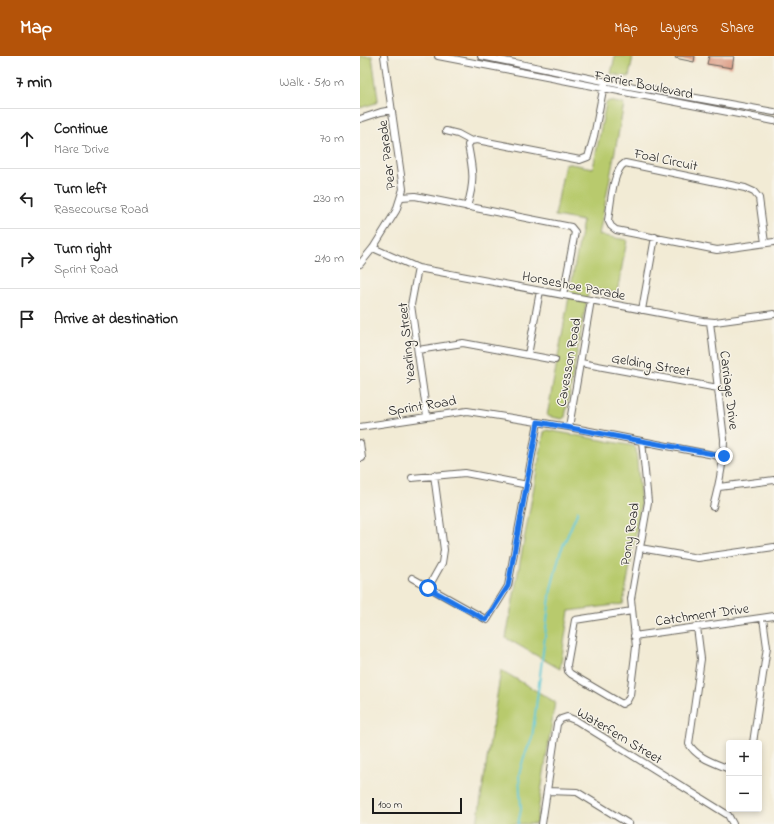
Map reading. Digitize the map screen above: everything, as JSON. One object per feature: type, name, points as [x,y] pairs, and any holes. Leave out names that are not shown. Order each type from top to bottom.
[{"type":"street","name":"Pear Parade","points":[[360,264],[373,248],[396,211],[402,197],[403,189],[384,56]]},
{"type":"street","name":"Farrier Boulevard","points":[[438,56],[774,121]]},
{"type":"street","name":"Farrier Boulevard","points":[[481,56],[508,58],[604,82],[774,112]]},
{"type":"street","points":[[506,68],[508,58]]},
{"type":"street","points":[[446,132],[458,134],[470,142],[477,140],[580,160],[588,157],[594,136],[604,82]]},
{"type":"street","points":[[360,119],[392,110]]},
{"type":"street","points":[[467,207],[473,188],[474,176],[468,146],[470,142]]},
{"type":"street","name":"Foal Circuit","points":[[765,243],[759,198],[754,192],[745,188],[625,163],[620,166],[615,177],[608,220],[611,226],[616,230],[717,250],[774,242]]},
{"type":"street","points":[[402,197],[415,196],[571,227],[575,232],[563,295]]},
{"type":"street","points":[[642,310],[655,238]]},
{"type":"street","name":"Horseshoe Parade","points":[[373,248],[418,268],[710,322],[774,314]]},
{"type":"street","name":"Yearling Street","points":[[418,268],[411,305],[427,416]]},
{"type":"street","points":[[528,355],[540,291]]},
{"type":"street","name":"Cavesson Road","points":[[569,427],[591,300]]},
{"type":"street","name":"Carriage Drive","points":[[710,322],[724,439],[724,456],[718,487],[712,507]]},
{"type":"street","points":[[418,350],[463,343],[555,360]]},
{"type":"street","name":"Gelding Street","points":[[581,363],[718,388]]},
{"type":"street","name":"Sprint Road","points":[[360,427],[467,410],[569,427],[724,456]]},
{"type":"street","points":[[412,578],[486,620],[508,586],[528,484],[538,422]]},
{"type":"street","name":"Pony Road","points":[[631,609],[575,620],[567,665],[571,674],[622,704],[627,701],[630,695],[636,647],[631,609],[648,502],[642,441]]},
{"type":"street","points":[[360,443],[362,458]]},
{"type":"street","points":[[412,478],[465,473],[528,484]]},
{"type":"street","points":[[428,588],[442,563],[444,550],[434,475]]},
{"type":"street","points":[[718,487],[774,480]]},
{"type":"street","points":[[640,548],[698,558],[774,547]]},
{"type":"street","name":"Catchment Drive","points":[[634,636],[774,616]]},
{"type":"street","points":[[753,740],[767,647],[763,618]]},
{"type":"street","points":[[697,627],[701,659],[689,744],[693,750],[702,757],[726,768]]},
{"type":"street","name":"Waterfern Street","points":[[542,824],[558,724],[561,719],[567,717],[577,721],[728,816],[733,824]]},
{"type":"street","points":[[547,791],[577,792],[629,824]]},
{"type":"green space","points":[[360,56],[372,56],[378,99],[376,103],[360,108]]},
{"type":"green space","points":[[615,56],[633,56],[629,77],[611,74]]},
{"type":"green space","points":[[609,101],[624,104],[599,235],[627,240],[617,293],[589,288],[565,417],[562,419],[547,416],[583,221],[555,216],[565,163],[593,168],[606,103]]},
{"type":"green space","points":[[547,430],[634,446],[636,449],[641,506],[623,604],[569,611],[560,669],[506,638],[544,432]]},
{"type":"green space","points":[[501,670],[555,702],[536,824],[477,824]]},
{"type":"building","points":[[676,56],[695,56],[694,62],[675,58]]},
{"type":"building","points":[[709,56],[734,56],[732,68],[707,64]]},
{"type":"waterway","points":[[518,824],[521,809],[519,774],[532,738],[551,589],[560,553],[578,511]]},
{"type":"route","points":[[428,588],[486,620],[508,586],[528,484],[538,422],[724,456]]}]
